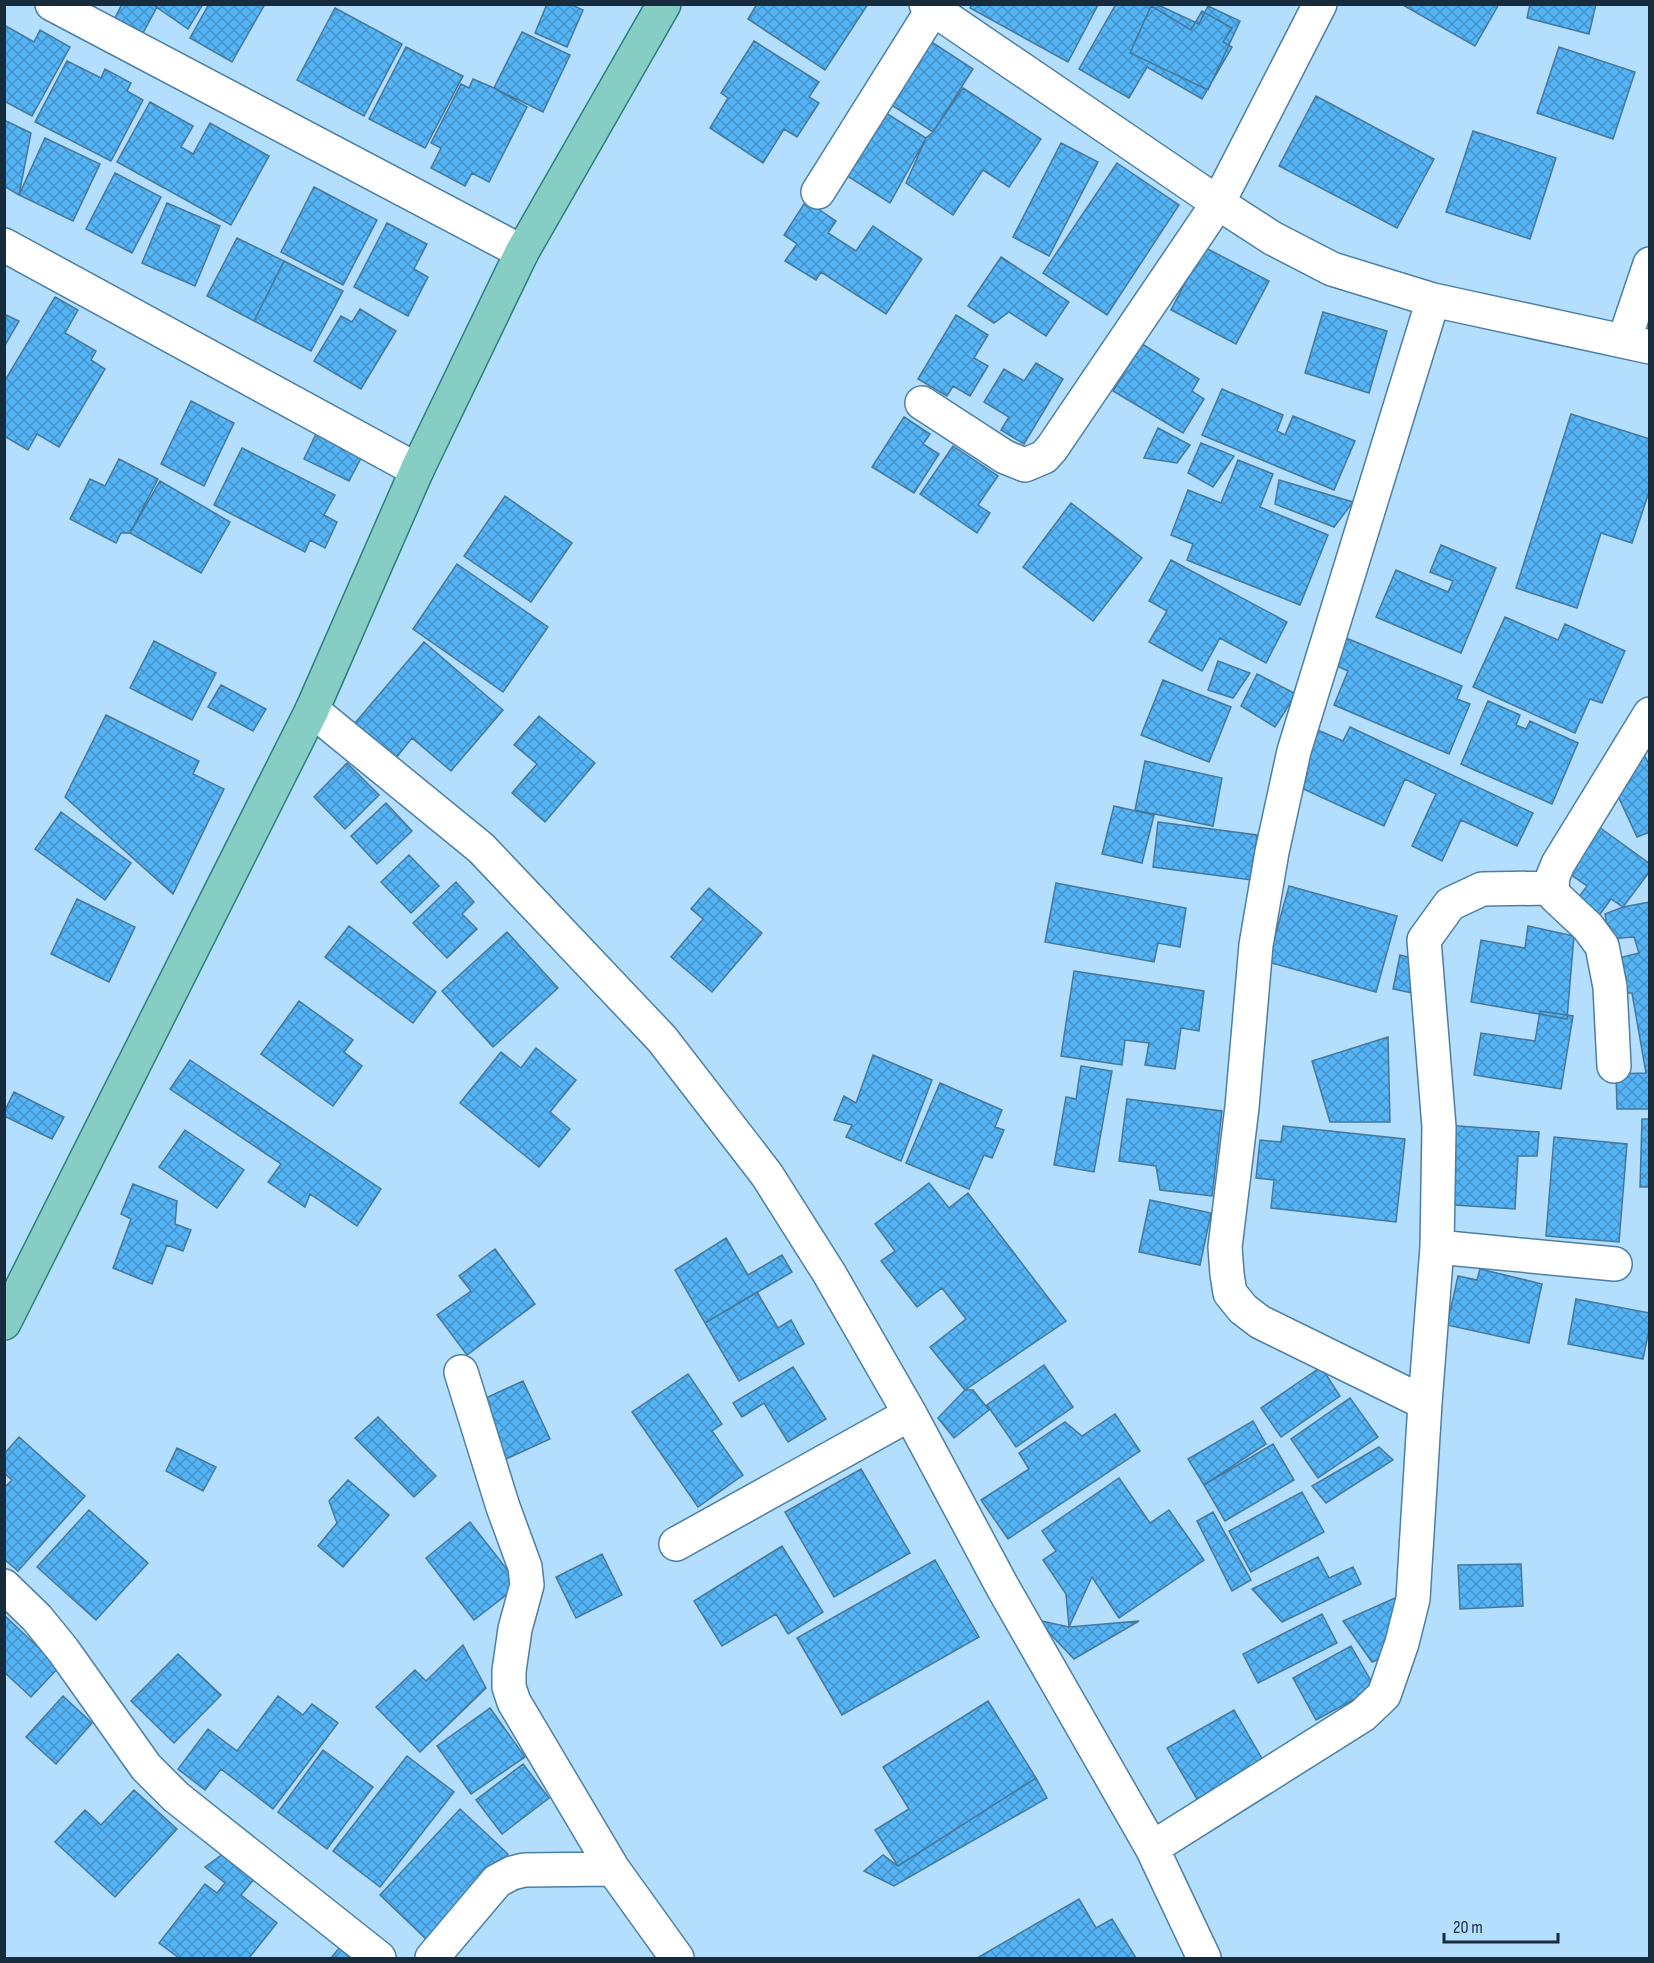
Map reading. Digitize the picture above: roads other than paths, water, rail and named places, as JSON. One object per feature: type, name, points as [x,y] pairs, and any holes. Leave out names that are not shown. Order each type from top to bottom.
[{"type":"main road","points":[[4,1323],[312,710],[417,470],[522,252],[664,4]]},
{"type":"street","points":[[52,4],[522,252]]},
{"type":"street","points":[[922,403],[1005,457],[1025,465],[1044,457],[1218,203],[1320,4]]},
{"type":"street","points":[[818,192],[932,6],[1218,203],[1272,238],[1332,269],[1433,300],[1637,344],[1650,264]]},
{"type":"street","points":[[4,245],[417,470]]},
{"type":"street","points":[[1425,1403],[1260,1322],[1243,1309],[1230,1293],[1225,1246],[1242,1107],[1256,945],[1272,852],[1289,773],[1328,636],[1433,300]]},
{"type":"street","points":[[312,710],[481,848],[662,1039],[768,1175],[829,1274],[910,1414],[1002,1586],[1152,1848],[1204,1959]]},
{"type":"street","points":[[1614,1066],[1610,987],[1602,946],[1588,927],[1555,896],[1552,888],[1553,876],[1558,864],[1650,714]]},
{"type":"street","points":[[1152,1848],[1363,1715],[1384,1695],[1402,1643],[1413,1599],[1437,1247],[1439,1127],[1424,940],[1450,904],[1482,889],[1552,888]]},
{"type":"street","points":[[1437,1247],[1615,1264]]},
{"type":"street","points":[[460,1372],[503,1507],[525,1567],[527,1585],[515,1629],[508,1671],[509,1688],[514,1702],[613,1869],[677,1959]]},
{"type":"street","points":[[675,1544],[910,1414]]},
{"type":"street","points":[[4,1586],[37,1618],[63,1650],[146,1767],[169,1789],[379,1959]]},
{"type":"street","points":[[432,1959],[497,1881],[512,1873],[524,1870],[613,1869]]}]
